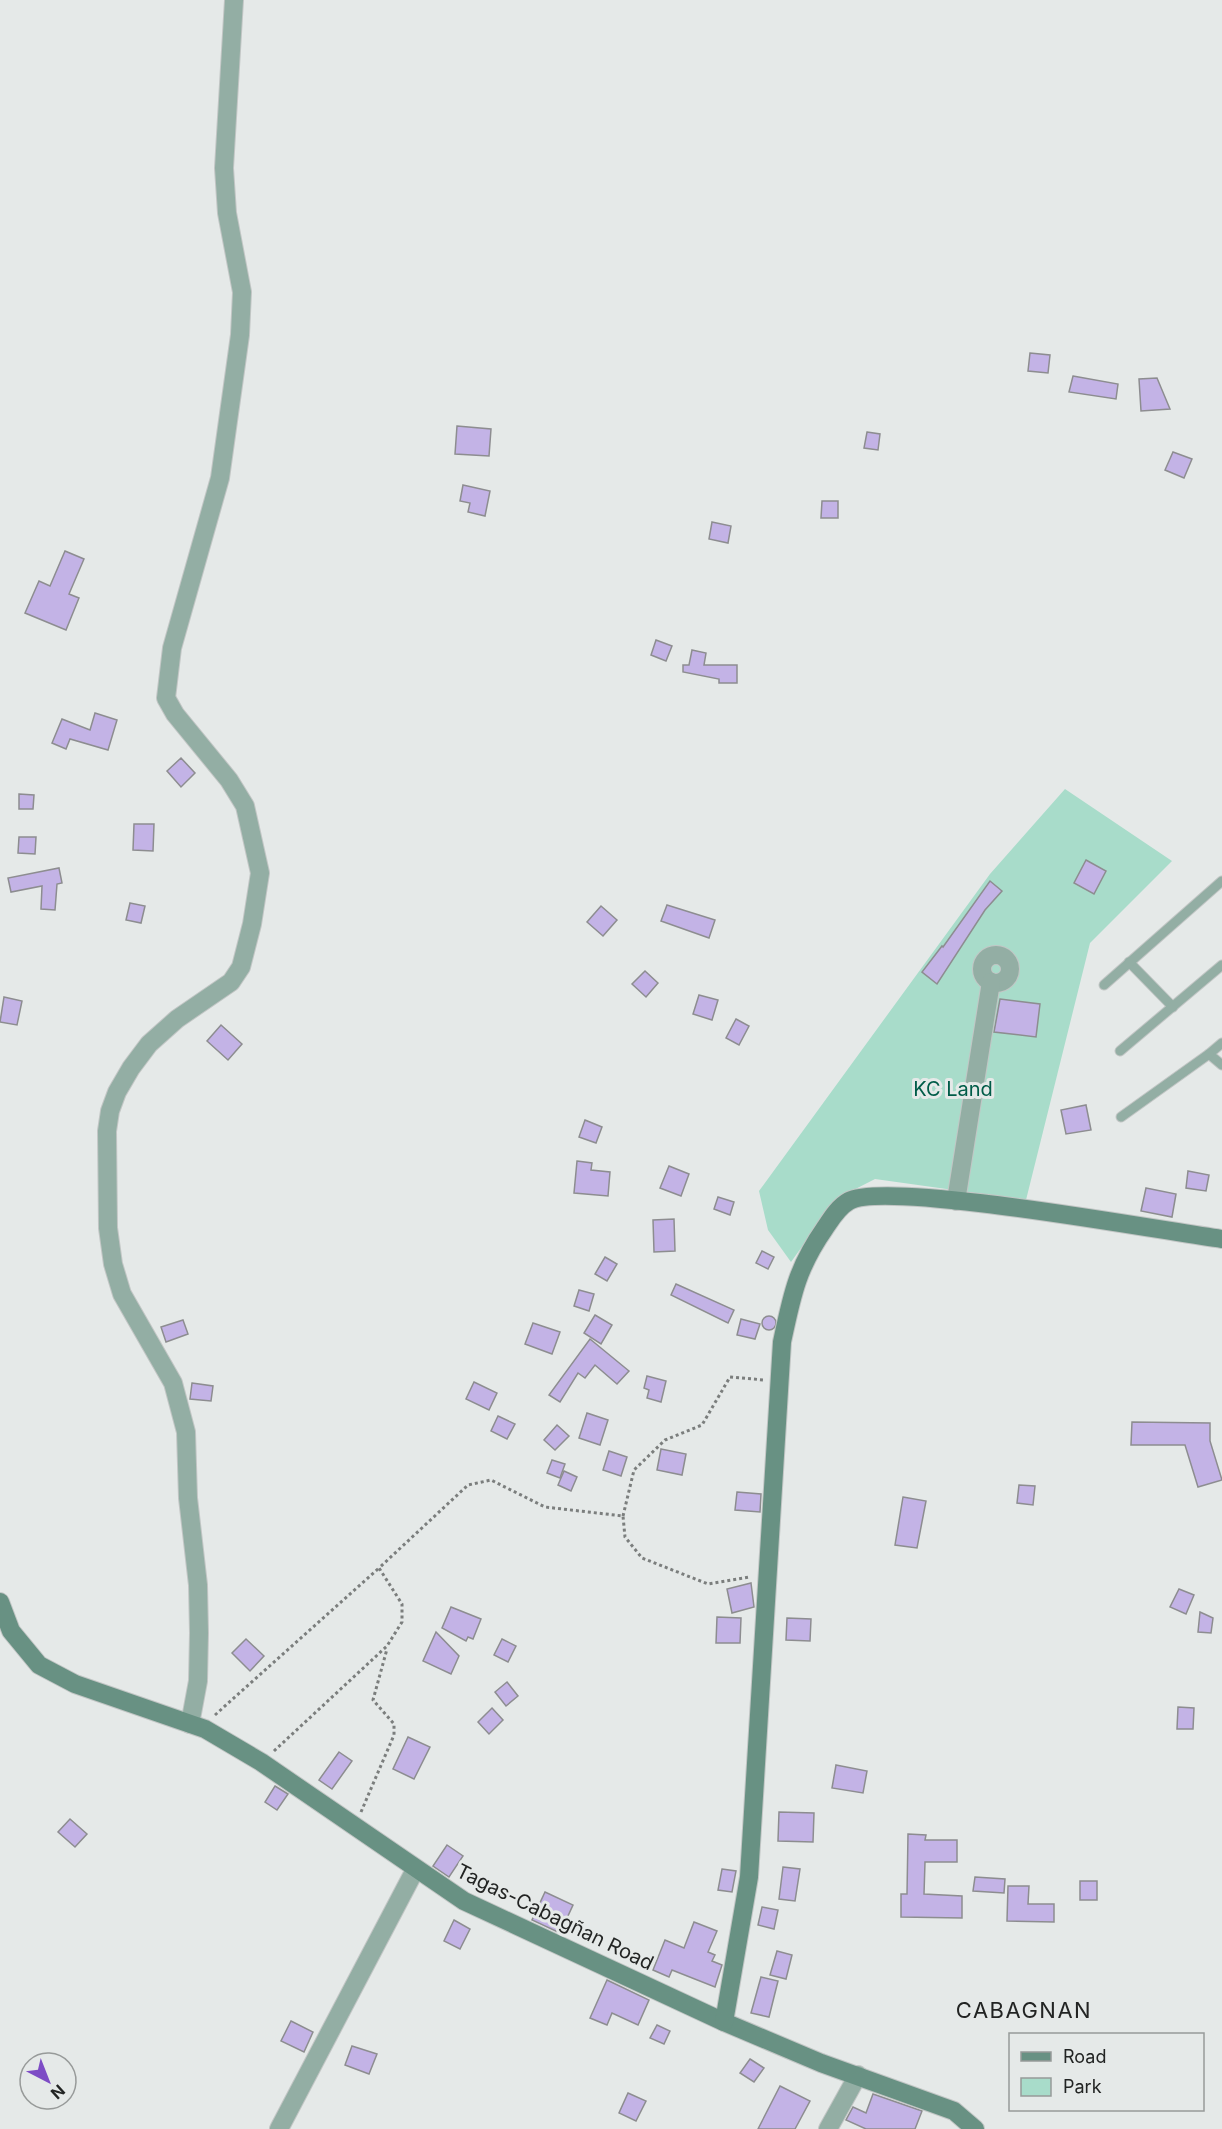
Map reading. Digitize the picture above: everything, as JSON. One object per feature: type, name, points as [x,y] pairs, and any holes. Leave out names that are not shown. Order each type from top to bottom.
[{"type":"street","points":[[195,1726],[198,1681],[198,1585],[188,1498],[186,1432],[172,1383],[122,1294],[113,1264],[108,1228],[107,1131],[110,1111],[117,1092],[149,1044],[177,1019],[231,982],[241,967],[252,924],[260,873],[245,806],[230,780],[175,714],[166,698],[172,648],[220,478],[240,335],[242,292],[227,213],[224,168],[234,0]]},
{"type":"street","points":[[956,1201],[991,982]]},
{"type":"street","points":[[723,2022],[749,1877],[782,1342],[795,1282],[809,1251],[835,1214],[848,1202],[868,1195],[956,1201],[1222,1239]]},
{"type":"street","name":"Tagas-Cabagñan Road","points":[[0,1602],[11,1631],[39,1665],[75,1684],[195,1726],[261,1762],[415,1870],[464,1901],[723,2022],[954,2111],[975,2129]]},
{"type":"street","points":[[279,2129],[415,1870]]},
{"type":"street","points":[[828,2129],[858,2075]]},
{"type":"lane","points":[[1104,985],[1222,882]]},
{"type":"lane","points":[[1129,962],[1173,1007]]},
{"type":"lane","points":[[1120,1051],[1222,965]]},
{"type":"lane","points":[[1121,1117],[1222,1043]]},
{"type":"lane","points":[[1209,1053],[1222,1065]]},
{"type":"path","points":[[768,1574],[708,1584],[642,1558],[625,1537],[623,1516],[634,1470],[665,1440],[702,1425],[730,1377],[779,1382]]},
{"type":"path","points":[[195,1726],[379,1568],[468,1485],[491,1480],[545,1508],[623,1516]]},
{"type":"path","points":[[261,1762],[387,1646],[402,1622],[402,1604],[379,1568]]},
{"type":"path","points":[[355,1827],[394,1735],[394,1724],[373,1700],[387,1646]]},
{"type":"green space","name":"KC Land","points":[[1065,789],[1172,861],[1090,943],[1026,1200],[875,1179],[836,1199],[791,1262],[768,1230],[759,1191],[990,874]]},
{"type":"building","points":[[1030,353],[1050,355],[1048,373],[1028,371]]},
{"type":"building","points":[[1073,376],[1118,384],[1116,399],[1069,392]]},
{"type":"building","points":[[1157,378],[1170,409],[1141,411],[1139,379]]},
{"type":"building","points":[[457,426],[491,429],[489,456],[455,454]]},
{"type":"building","points":[[867,432],[880,434],[878,450],[864,448]]},
{"type":"building","points":[[1173,452],[1192,459],[1184,478],[1165,470]]},
{"type":"building","points":[[463,485],[490,491],[485,516],[468,512],[470,503],[460,501]]},
{"type":"building","points":[[822,501],[838,501],[838,518],[821,518]]},
{"type":"building","points":[[712,522],[731,526],[728,543],[709,539]]},
{"type":"building","points":[[65,551],[84,559],[69,594],[79,598],[66,630],[25,613],[39,581],[50,586]]},
{"type":"building","points":[[656,640],[672,646],[666,661],[651,655]]},
{"type":"building","points":[[692,650],[706,653],[704,665],[737,665],[737,683],[719,683],[719,679],[683,672],[683,665],[689,665]]},
{"type":"building","points":[[95,713],[117,720],[108,750],[70,739],[66,749],[52,743],[62,719],[90,730]]},
{"type":"building","points":[[181,758],[195,773],[181,787],[167,771]]},
{"type":"building","points":[[19,794],[34,795],[33,809],[19,809]]},
{"type":"building","points":[[134,824],[154,824],[153,851],[133,850]]},
{"type":"building","points":[[19,837],[36,837],[35,854],[18,853]]},
{"type":"building","points":[[1086,860],[1106,871],[1094,894],[1074,883]]},
{"type":"building","points":[[59,868],[62,883],[57,884],[55,910],[41,909],[42,886],[11,892],[8,878]]},
{"type":"building","points":[[990,881],[1002,891],[985,910],[937,984],[922,972],[943,947]]},
{"type":"building","points":[[130,903],[145,906],[141,923],[126,920]]},
{"type":"building","points":[[667,905],[715,920],[709,938],[661,921]]},
{"type":"building","points":[[601,906],[617,920],[603,936],[587,922]]},
{"type":"building","points":[[645,971],[658,983],[646,997],[632,984]]},
{"type":"building","points":[[699,995],[718,1000],[712,1020],[693,1014]]},
{"type":"building","points":[[4,997],[22,1001],[17,1025],[0,1022]]},
{"type":"building","points":[[1000,999],[1040,1004],[1036,1037],[994,1032]]},
{"type":"building","points":[[736,1019],[749,1026],[739,1045],[726,1038]]},
{"type":"building","points":[[221,1025],[242,1044],[228,1060],[207,1041]]},
{"type":"building","points":[[1086,1105],[1091,1130],[1066,1134],[1061,1110]]},
{"type":"building","points":[[585,1120],[602,1127],[596,1143],[579,1137]]},
{"type":"building","points":[[577,1161],[592,1163],[591,1170],[610,1172],[608,1196],[574,1193]]},
{"type":"building","points":[[669,1166],[689,1174],[681,1196],[660,1188]]},
{"type":"building","points":[[1188,1171],[1209,1175],[1206,1191],[1186,1188]]},
{"type":"building","points":[[1146,1188],[1176,1194],[1172,1217],[1141,1211]]},
{"type":"building","points":[[718,1197],[734,1202],[730,1215],[714,1209]]},
{"type":"building","points":[[674,1219],[675,1251],[654,1252],[653,1220]]},
{"type":"building","points":[[762,1251],[774,1257],[768,1269],[756,1263]]},
{"type":"building","points":[[605,1257],[617,1264],[607,1281],[595,1274]]},
{"type":"building","points":[[676,1284],[734,1310],[728,1323],[671,1295]]},
{"type":"building","points":[[579,1290],[594,1294],[589,1311],[574,1306]]},
{"type":"building","points":[[595,1315],[612,1325],[601,1344],[584,1333]]},
{"type":"building","points":[[769,1316],[774,1318],[776,1323],[774,1328],[769,1330],[764,1328],[762,1323],[764,1318]]},
{"type":"building","points":[[741,1319],[760,1324],[755,1339],[737,1335]]},
{"type":"building","points":[[183,1320],[188,1334],[166,1342],[161,1327]]},
{"type":"building","points":[[533,1323],[560,1332],[552,1354],[525,1344]]},
{"type":"building","points":[[590,1339],[629,1371],[617,1384],[595,1365],[585,1378],[578,1373],[560,1402],[549,1395]]},
{"type":"building","points":[[647,1376],[666,1381],[661,1402],[647,1398],[649,1390],[644,1388]]},
{"type":"building","points":[[474,1382],[497,1393],[489,1410],[466,1399]]},
{"type":"building","points":[[192,1383],[213,1386],[211,1401],[190,1399]]},
{"type":"building","points":[[587,1413],[608,1420],[600,1445],[579,1438]]},
{"type":"building","points":[[498,1416],[515,1424],[507,1439],[491,1431]]},
{"type":"building","points":[[1132,1422],[1210,1423],[1210,1441],[1222,1480],[1198,1487],[1185,1445],[1131,1445]]},
{"type":"building","points":[[557,1425],[569,1436],[555,1450],[544,1440]]},
{"type":"building","points":[[661,1449],[686,1454],[682,1475],[657,1470]]},
{"type":"building","points":[[609,1451],[627,1457],[621,1476],[603,1470]]},
{"type":"building","points":[[552,1460],[565,1464],[560,1478],[547,1473]]},
{"type":"building","points":[[564,1471],[577,1477],[571,1491],[558,1485]]},
{"type":"building","points":[[1019,1485],[1035,1486],[1033,1505],[1017,1503]]},
{"type":"building","points":[[737,1492],[761,1494],[760,1512],[735,1510]]},
{"type":"building","points":[[903,1497],[926,1501],[917,1548],[895,1545]]},
{"type":"building","points":[[751,1583],[754,1607],[732,1613],[727,1589]]},
{"type":"building","points":[[1179,1589],[1194,1595],[1186,1614],[1170,1607]]},
{"type":"building","points":[[451,1607],[481,1619],[473,1639],[468,1637],[466,1641],[442,1628]]},
{"type":"building","points":[[1200,1612],[1213,1618],[1211,1633],[1198,1632]]},
{"type":"building","points":[[717,1617],[741,1618],[740,1643],[716,1643]]},
{"type":"building","points":[[787,1618],[811,1619],[810,1641],[786,1640]]},
{"type":"building","points":[[436,1632],[459,1656],[451,1674],[423,1661]]},
{"type":"building","points":[[246,1639],[264,1656],[250,1671],[232,1653]]},
{"type":"building","points":[[502,1639],[516,1646],[508,1662],[494,1655]]},
{"type":"building","points":[[507,1682],[518,1696],[506,1706],[495,1692]]},
{"type":"building","points":[[1178,1707],[1194,1708],[1193,1729],[1177,1729]]},
{"type":"building","points":[[492,1708],[503,1720],[489,1734],[478,1722]]},
{"type":"building","points":[[408,1737],[430,1747],[414,1779],[393,1769]]},
{"type":"building","points":[[339,1752],[352,1761],[332,1789],[319,1780]]},
{"type":"building","points":[[836,1765],[867,1771],[863,1793],[832,1788]]},
{"type":"building","points":[[275,1786],[288,1794],[277,1810],[265,1802]]},
{"type":"building","points":[[779,1812],[814,1813],[813,1842],[778,1841]]},
{"type":"building","points":[[70,1819],[87,1834],[75,1847],[58,1832]]},
{"type":"building","points":[[908,1834],[926,1835],[925,1840],[957,1840],[957,1862],[925,1862],[924,1894],[962,1896],[962,1918],[901,1917],[901,1894],[907,1894]]},
{"type":"building","points":[[447,1845],[463,1856],[449,1877],[433,1866]]},
{"type":"building","points":[[783,1867],[800,1869],[795,1901],[779,1899]]},
{"type":"building","points":[[722,1869],[736,1871],[732,1892],[718,1890]]},
{"type":"building","points":[[975,1877],[1005,1879],[1004,1893],[973,1891]]},
{"type":"building","points":[[1080,1881],[1097,1881],[1097,1900],[1080,1900]]},
{"type":"building","points":[[1008,1886],[1029,1886],[1028,1904],[1054,1904],[1054,1922],[1007,1921]]},
{"type":"building","points":[[545,1892],[573,1905],[560,1933],[532,1920]]},
{"type":"building","points":[[762,1907],[778,1910],[774,1929],[758,1925]]},
{"type":"building","points":[[454,1920],[470,1929],[460,1949],[444,1941]]},
{"type":"building","points":[[694,1922],[717,1931],[708,1952],[715,1955],[712,1961],[722,1965],[715,1987],[672,1970],[669,1977],[653,1970],[665,1940],[684,1948]]},
{"type":"building","points":[[777,1951],[792,1955],[786,1979],[770,1975]]},
{"type":"building","points":[[761,1977],[778,1981],[769,2017],[751,2013]]},
{"type":"building","points":[[607,1980],[649,2000],[638,2025],[612,2013],[607,2025],[590,2018]]},
{"type":"building","points":[[291,2021],[313,2032],[304,2052],[281,2041]]},
{"type":"building","points":[[657,2025],[670,2031],[664,2044],[650,2038]]},
{"type":"building","points":[[352,2046],[377,2054],[369,2074],[345,2065]]},
{"type":"building","points":[[750,2059],[764,2068],[754,2082],[740,2073]]},
{"type":"building","points":[[780,2086],[810,2101],[795,2129],[758,2129]]},
{"type":"building","points":[[628,2093],[646,2101],[636,2121],[619,2113]]},
{"type":"building","points":[[873,2094],[922,2111],[915,2129],[866,2129],[846,2120],[853,2107],[866,2113]]},
{"type":"district","name":"CABAGNAN","points":[[1024,2010]]}]
